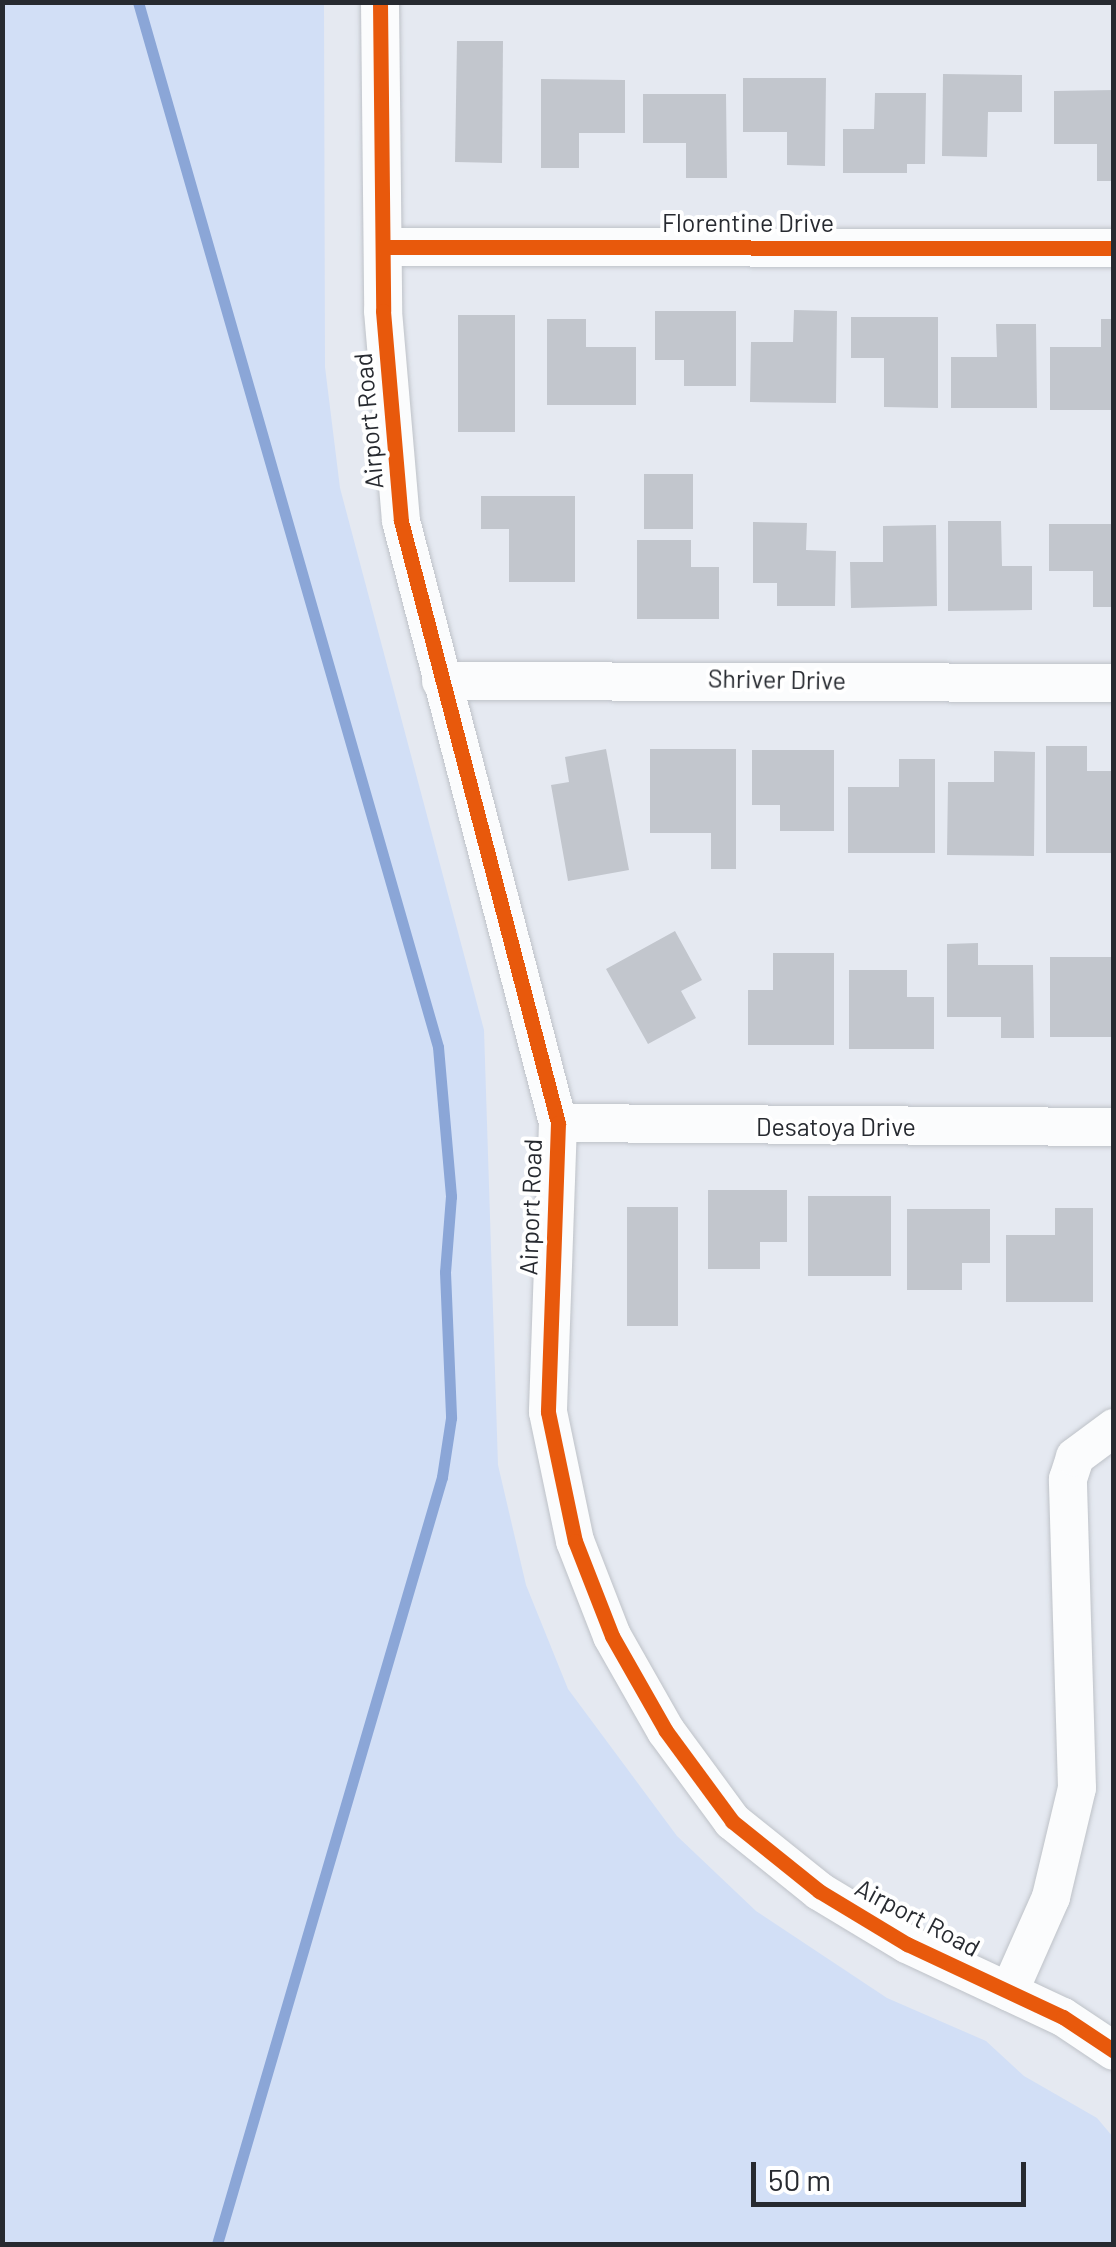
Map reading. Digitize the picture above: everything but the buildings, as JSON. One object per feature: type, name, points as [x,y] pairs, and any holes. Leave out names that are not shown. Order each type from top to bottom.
[{"type":"street","name":"Airport Road","points":[[380,2],[383,247],[401,521],[558,1124],[548,1412],[575,1541],[612,1636],[666,1731],[732,1821],[819,1890],[1114,2051]]},
{"type":"street","name":"Florentine Drive","points":[[383,247],[1114,248]]},
{"type":"street","name":"Shriver Drive","points":[[441,681],[1114,684]]},
{"type":"street","name":"Desatoya Drive","points":[[558,1124],[1114,1127]]},
{"type":"street","points":[[1009,1992],[1051,1897],[1076,1788],[1068,1479],[1075,1458],[1114,1428]]},
{"type":"shaded area","points":[[3,2],[324,3],[325,367],[340,488],[484,1030],[498,1465],[526,1585],[568,1689],[677,1836],[756,1911],[887,1998],[986,2041],[1024,2076],[1097,2118],[1113,2137],[1113,2244],[3,2244]]},
{"type":"waterway","points":[[138,2],[438,1047],[451,1196],[445,1272],[451,1418],[442,1477],[217,2244]]},
{"type":"cycle path","points":[[380,2],[383,311],[401,521],[558,1123],[548,1412],[575,1541],[612,1636],[666,1731],[732,1821],[819,1891],[907,1944],[1063,2017],[1114,2051]]},
{"type":"cycle path","points":[[383,247],[1114,248]]}]
